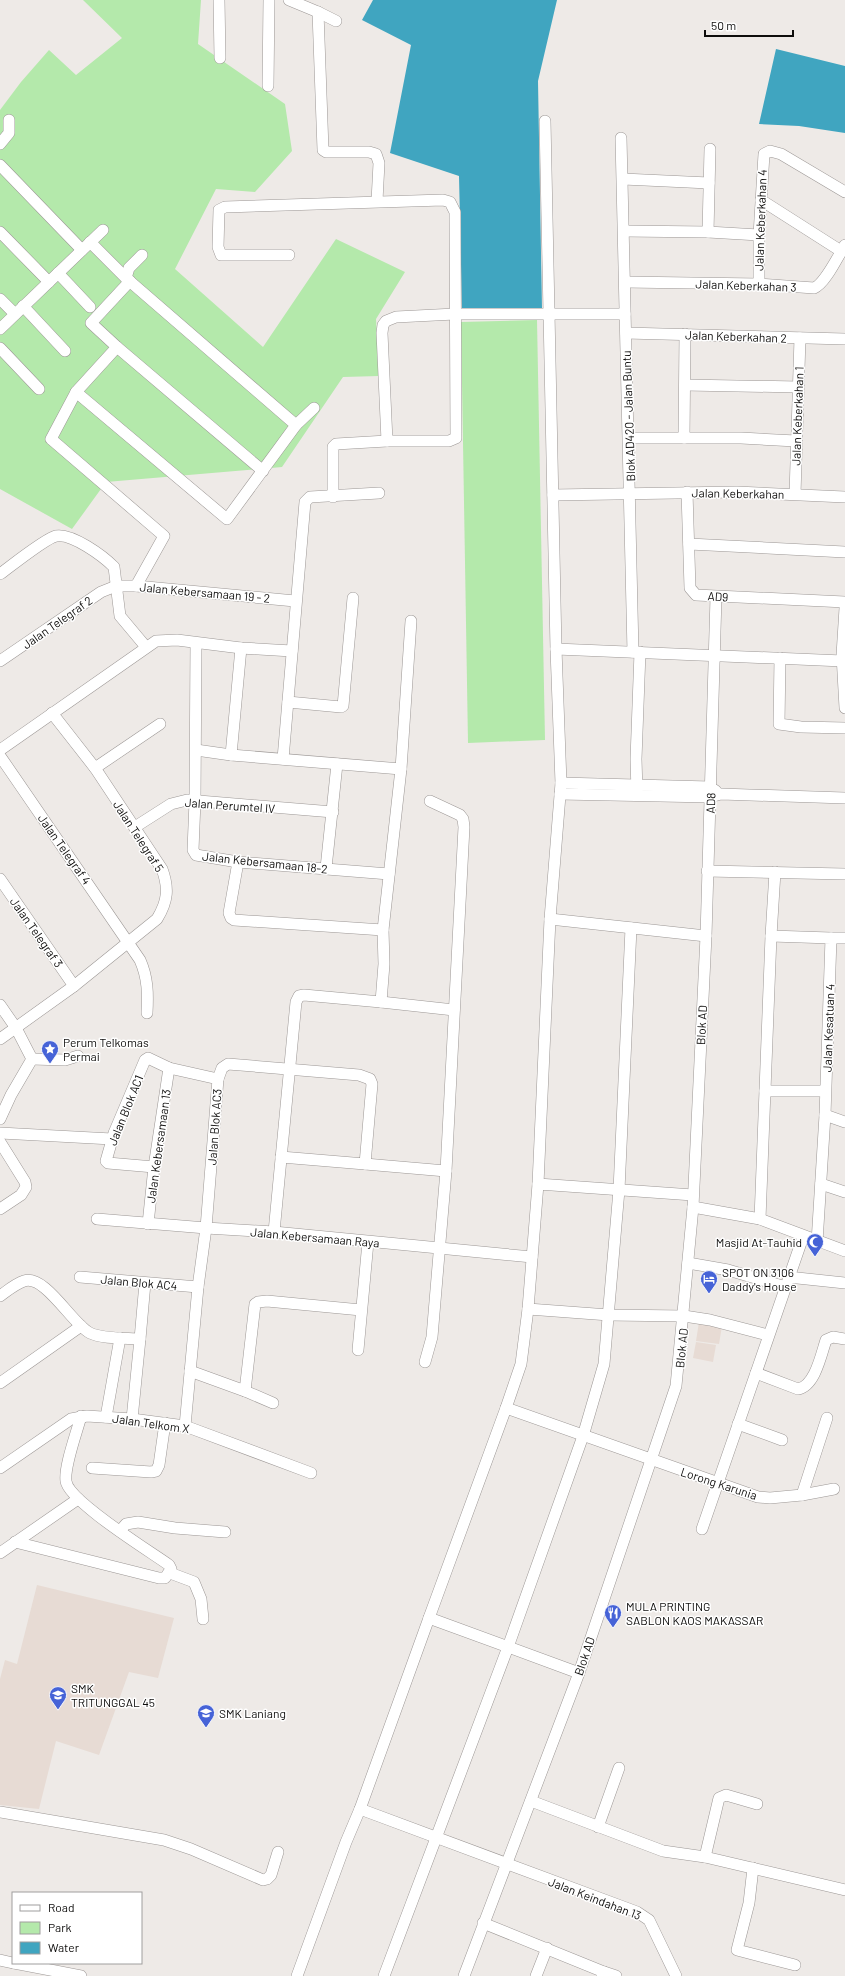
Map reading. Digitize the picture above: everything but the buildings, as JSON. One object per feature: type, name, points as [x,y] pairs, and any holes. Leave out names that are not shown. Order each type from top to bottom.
[{"type":"street","points":[[219,0],[220,58]]},
{"type":"street","points":[[268,86],[269,0]]},
{"type":"street","points":[[289,0],[336,21]]},
{"type":"street","points":[[318,12],[323,150],[326,152],[369,152],[376,154],[379,163],[377,201]]},
{"type":"street","points":[[0,144],[9,133],[9,120]]},
{"type":"street","points":[[297,1976],[346,1842],[360,1809],[521,1364],[528,1309],[538,1184],[550,919],[561,789],[556,649],[545,122]]},
{"type":"street","name":"Blok AD420 - Jalan Buntu","points":[[621,138],[630,494],[641,652],[636,759],[637,790]]},
{"type":"street","points":[[708,232],[710,149]]},
{"type":"street","name":"Jalan Keberkahan 4","points":[[759,284],[758,235],[762,158],[770,151],[781,154],[845,192]]},
{"type":"street","points":[[0,165],[82,250]]},
{"type":"street","points":[[623,179],[709,183]]},
{"type":"street","points":[[289,255],[221,255],[218,247],[219,210],[225,207],[443,200],[450,202],[453,205],[455,212],[456,438],[449,441],[387,441],[334,446],[333,497]]},
{"type":"street","points":[[761,200],[843,248]]},
{"type":"street","points":[[0,329],[102,230]]},
{"type":"street","points":[[624,231],[708,232],[758,235]]},
{"type":"street","points":[[0,232],[49,282]]},
{"type":"street","points":[[90,242],[128,279],[296,425]]},
{"type":"street","name":"Jalan Keberkahan 3","points":[[625,282],[759,284],[816,287],[826,276],[843,248]]},
{"type":"street","points":[[142,255],[129,268],[128,279],[91,323],[117,347],[263,470]]},
{"type":"street","points":[[58,273],[90,307]]},
{"type":"street","points":[[0,299],[15,314]]},
{"type":"street","points":[[23,306],[65,351]]},
{"type":"street","points":[[387,441],[383,325],[386,321],[396,317],[455,314],[625,314]]},
{"type":"street","name":"Jalan Keberkahan 2","points":[[626,333],[845,339]]},
{"type":"street","points":[[684,438],[685,334]]},
{"type":"street","name":"Jalan Keberkahan 1","points":[[795,494],[800,338]]},
{"type":"street","points":[[117,347],[76,392],[51,439],[164,536],[136,586]]},
{"type":"street","points":[[0,348],[39,389]]},
{"type":"street","points":[[685,385],[798,387]]},
{"type":"street","points":[[76,392],[228,519],[296,425],[314,408]]},
{"type":"street","points":[[629,438],[796,441]]},
{"type":"street","name":"Jalan Keberkahan","points":[[553,495],[687,492],[795,494],[845,497]]},
{"type":"street","name":"AD9","points":[[687,492],[690,588],[696,595],[845,602]]},
{"type":"street","points":[[283,759],[295,601],[305,502],[310,497],[333,497],[379,493]]},
{"type":"street","points":[[0,574],[53,537],[68,537],[92,550],[110,563],[116,571],[116,586],[120,616],[146,647]]},
{"type":"street","points":[[689,544],[845,552]]},
{"type":"street","name":"Jalan Kebersamaan 19 - 2","points":[[116,586],[136,586],[295,601]]},
{"type":"street","name":"Jalan Telegraf 2","points":[[0,662],[101,592],[116,586]]},
{"type":"street","name":"AD8","points":[[707,871],[713,793],[716,597]]},
{"type":"street","points":[[288,702],[342,708],[353,598]]},
{"type":"street","points":[[845,608],[842,661],[845,708]]},
{"type":"street","points":[[381,1002],[384,964],[383,930],[401,770],[411,621]]},
{"type":"street","points":[[0,750],[52,712],[156,641],[165,640],[240,648],[292,650]]},
{"type":"street","points":[[195,801],[196,643]]},
{"type":"street","points":[[231,755],[240,648]]},
{"type":"street","points":[[556,649],[641,652],[716,657],[842,661]]},
{"type":"street","points":[[780,658],[779,724],[801,727],[845,728]]},
{"type":"street","name":"Jalan Telegraf 5","points":[[0,1039],[74,986],[157,919],[164,908],[167,896],[167,883],[162,869],[95,768],[52,712]]},
{"type":"street","points":[[95,768],[160,724]]},
{"type":"street","points":[[196,750],[231,755],[401,770]]},
{"type":"street","name":"Jalan Telegraf 4","points":[[0,756],[129,942],[146,973],[148,990],[147,1013]]},
{"type":"street","points":[[326,868],[337,764]]},
{"type":"street","points":[[561,789],[637,790],[845,798]]},
{"type":"street","name":"Jalan Perumtel IV","points":[[134,827],[171,804],[187,800],[333,812]]},
{"type":"street","name":"Jalan Kebersamaan 18-2","points":[[195,801],[193,852],[202,857],[238,862],[389,874]]},
{"type":"street","points":[[425,1362],[432,1337],[446,1171],[464,819],[457,813],[430,801]]},
{"type":"street","points":[[238,862],[229,913],[231,918],[234,920],[383,930]]},
{"type":"street","points":[[707,871],[845,874]]},
{"type":"street","name":"Blok AD","points":[[464,1976],[505,1864],[579,1673],[676,1386],[684,1316],[693,1207],[706,936],[707,871]]},
{"type":"street","points":[[760,1219],[771,936],[775,872]]},
{"type":"street","name":"Jalan Telegraf 3","points":[[0,879],[74,986]]},
{"type":"street","points":[[550,919],[706,936]]},
{"type":"street","points":[[384,1976],[508,1648],[583,1436],[604,1364],[619,1190],[631,928]]},
{"type":"street","points":[[771,936],[845,938]]},
{"type":"street","name":"Jalan Kesatuan 4","points":[[817,1242],[822,1184],[831,938]]},
{"type":"street","points":[[274,1232],[296,1002],[299,996],[315,995],[454,1010]]},
{"type":"street","points":[[0,1005],[16,1028],[32,1059]]},
{"type":"street","points":[[32,1059],[65,1060],[78,1056]]},
{"type":"street","name":"Jalan Blok AC3","points":[[145,1060],[151,1058],[169,1068],[218,1079],[206,1228],[198,1287],[185,1426]]},
{"type":"street","points":[[0,1119],[11,1095],[32,1059]]},
{"type":"street","name":"Jalan Blok AC1","points":[[145,1060],[112,1139],[106,1161],[108,1163],[154,1167]]},
{"type":"street","points":[[218,1079],[222,1068],[228,1064],[359,1075],[370,1079],[372,1084],[365,1164]]},
{"type":"street","name":"Jalan Kebersamaan 13","points":[[148,1224],[154,1167],[169,1068]]},
{"type":"street","points":[[765,1091],[825,1091]]},
{"type":"street","points":[[825,1115],[845,1122]]},
{"type":"street","points":[[0,1133],[112,1139]]},
{"type":"street","points":[[0,1142],[25,1182],[25,1191],[0,1209]]},
{"type":"street","points":[[281,1157],[446,1171]]},
{"type":"street","points":[[538,1184],[693,1195]]},
{"type":"street","points":[[822,1184],[845,1192]]},
{"type":"street","points":[[693,1207],[760,1219],[803,1237],[845,1251]]},
{"type":"street","name":"Jalan Kebersamaan Raya","points":[[97,1219],[148,1224],[274,1232],[532,1257]]},
{"type":"street","points":[[702,1528],[716,1484],[756,1373],[768,1334],[803,1237]]},
{"type":"street","points":[[358,1350],[368,1242]]},
{"type":"street","points":[[688,1263],[787,1282],[845,1283]]},
{"type":"street","name":"Jalan Blok AC4","points":[[80,1277],[198,1287]]},
{"type":"street","points":[[0,1296],[24,1281],[34,1282],[43,1287],[81,1326],[91,1333],[120,1338],[140,1339]]},
{"type":"street","points":[[132,1419],[145,1283]]},
{"type":"street","points":[[245,1391],[255,1304],[258,1302],[267,1301],[361,1310]]},
{"type":"street","points":[[528,1309],[609,1315],[684,1316],[710,1320],[768,1334]]},
{"type":"street","points":[[0,1383],[81,1326]]},
{"type":"street","points":[[106,1417],[120,1338]]},
{"type":"street","points":[[756,1373],[798,1389],[803,1388],[812,1381],[826,1340],[833,1338],[845,1339]]},
{"type":"street","points":[[190,1371],[273,1403]]},
{"type":"street","name":"Lorong Karunia","points":[[506,1408],[716,1484],[764,1498],[802,1495],[834,1490]]},
{"type":"street","points":[[15,1542],[159,1578],[165,1578],[170,1573],[171,1569],[169,1565],[120,1531],[72,1494],[66,1482],[68,1464],[81,1416]]},
{"type":"street","name":"Jalan Telkom X","points":[[0,1468],[71,1419],[81,1416],[132,1419],[185,1426],[311,1472]]},
{"type":"street","points":[[802,1495],[827,1418]]},
{"type":"street","points":[[92,1468],[151,1472],[156,1471],[159,1465],[165,1423]]},
{"type":"street","points":[[738,1424],[782,1440]]},
{"type":"street","points":[[0,1553],[78,1499]]},
{"type":"street","points":[[120,1531],[126,1524],[138,1522],[175,1528],[225,1532]]},
{"type":"street","points":[[170,1573],[194,1582],[201,1598],[203,1619]]},
{"type":"street","points":[[429,1618],[579,1673]]},
{"type":"street","points":[[598,1826],[619,1768]]},
{"type":"street","points":[[705,1857],[719,1798],[726,1795],[757,1804]]},
{"type":"street","points":[[530,1801],[663,1851],[705,1857],[845,1890]]},
{"type":"street","name":"Jalan Keindahan 13","points":[[360,1809],[645,1917],[653,1927],[676,1976]]},
{"type":"street","points":[[0,1812],[164,1840],[191,1849],[262,1880],[267,1879],[271,1874],[278,1852]]},
{"type":"street","points":[[753,1868],[749,1903],[737,1950],[795,1966]]},
{"type":"street","points":[[483,1923],[546,1948],[603,1974],[616,1976]]},
{"type":"street","points":[[536,1976],[546,1948]]},
{"type":"street","points":[[0,1960],[12,1963]]},
{"type":"street","points":[[24,1964],[45,1966],[81,1976]]},
{"type":"shaded area","points":[[699,1322],[722,1326],[719,1344],[696,1341]]},
{"type":"shaded area","points":[[696,1342],[716,1345],[713,1362],[693,1358]]},
{"type":"shaded area","name":"SMK TRITUNGGAL 45","points":[[37,1585],[174,1618],[158,1678],[129,1672],[99,1755],[56,1741],[39,1809],[0,1805],[0,1679],[5,1660],[17,1664]]},
{"type":"green space","points":[[83,0],[201,0],[198,44],[285,104],[292,151],[255,192],[216,189],[175,269],[263,347],[336,239],[405,272],[376,319],[379,376],[343,377],[282,467],[106,482],[72,529],[0,489],[0,110],[21,82],[49,50],[76,75],[122,38]]},
{"type":"green space","points":[[537,320],[545,740],[468,743],[461,322]]},
{"type":"water","points":[[373,0],[557,0],[538,81],[542,309],[462,308],[459,176],[390,153],[411,45],[362,20]]},
{"type":"water","points":[[776,49],[845,66],[845,133],[799,126],[759,124]]},
{"type":"place","name":"Perum Telkomas Permai","points":[[50,1064]]},
{"type":"place","name":"Masjid At-Tauhid","points":[[815,1257]]},
{"type":"place","name":"SPOT ON 3106 Daddy's House","points":[[709,1294]]},
{"type":"place","name":"MULA PRINTING SABLON KAOS MAKASSAR","points":[[613,1628]]},
{"type":"place","name":"SMK TRITUNGGAL 45","points":[[58,1710]]},
{"type":"place","name":"SMK Laniang","points":[[206,1728]]}]
